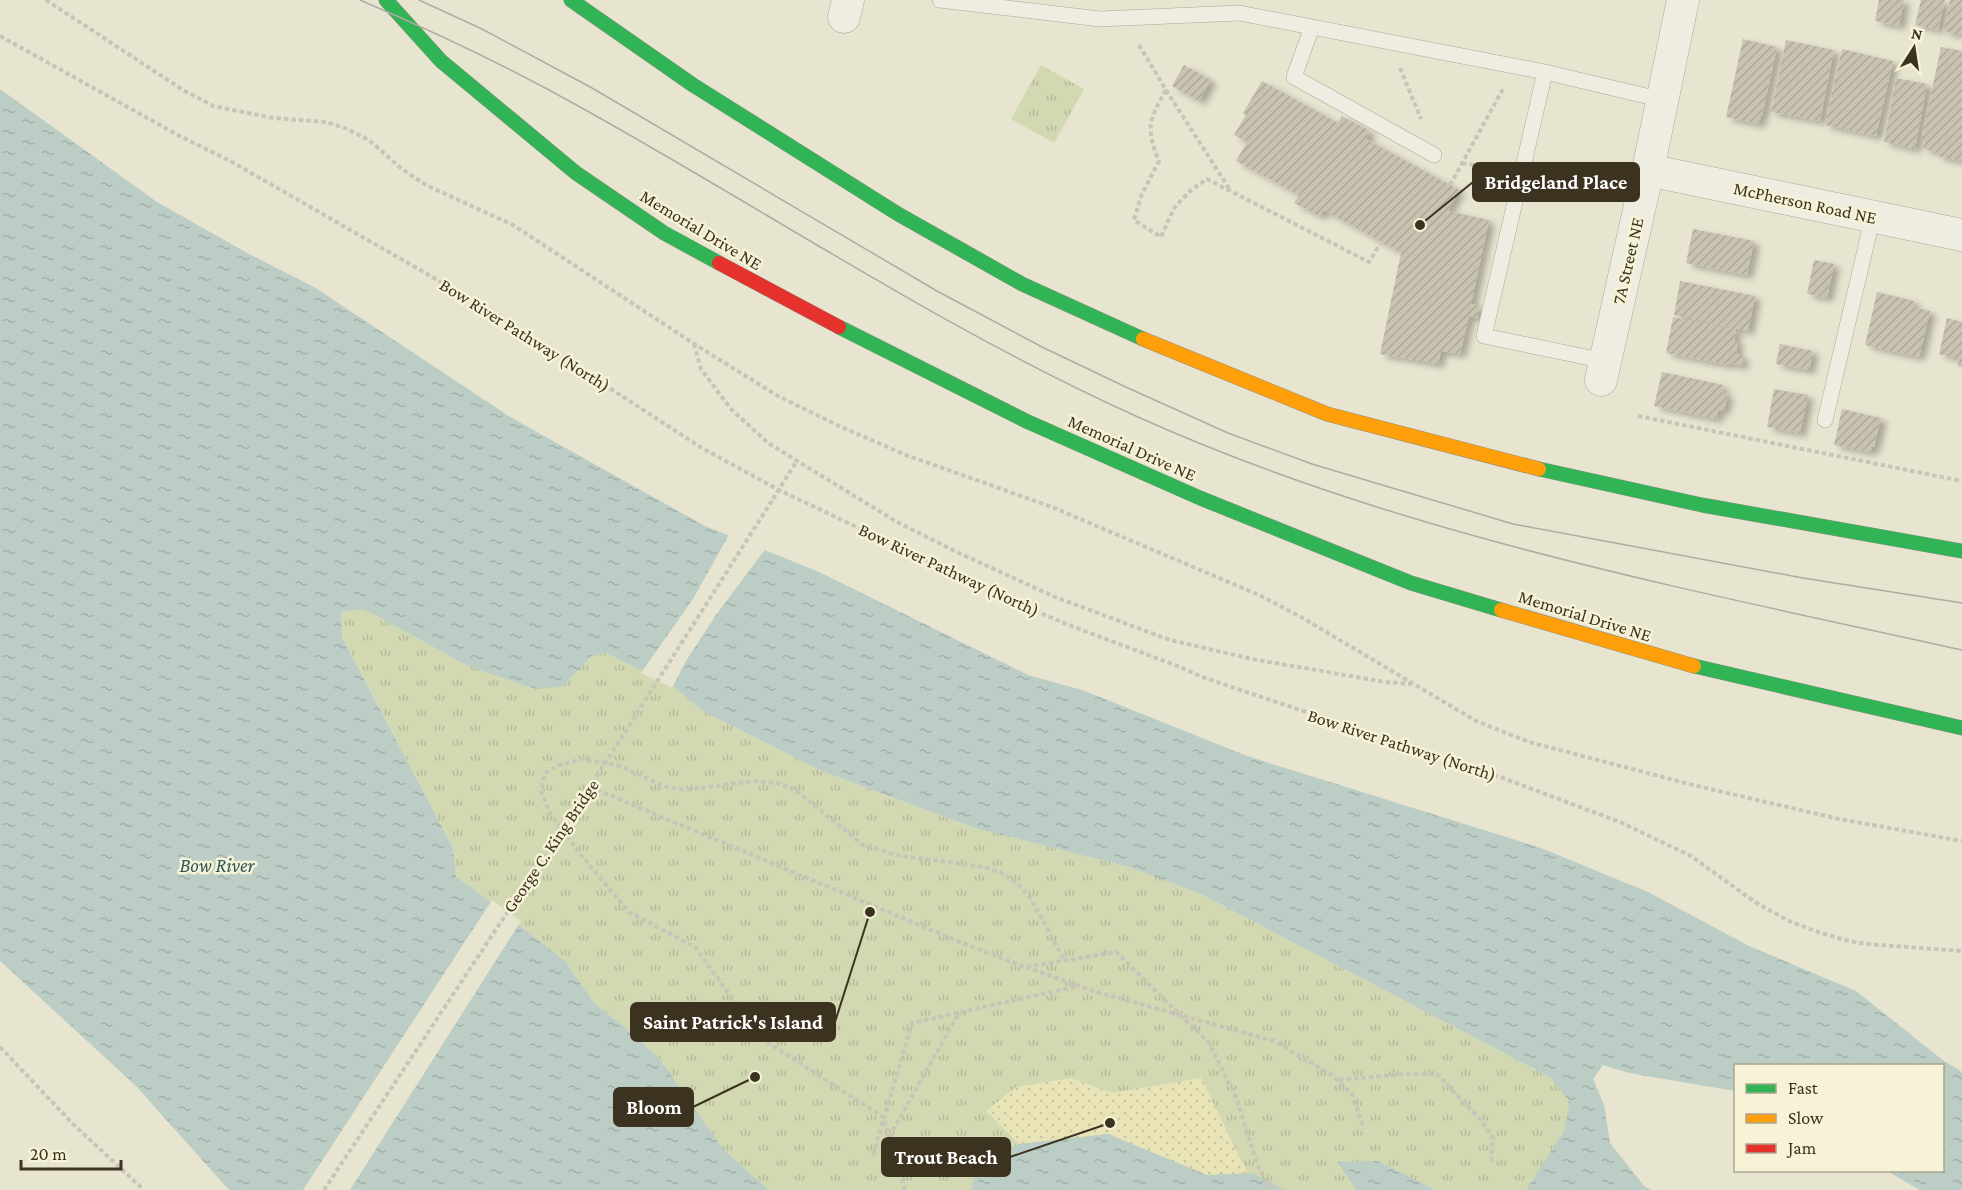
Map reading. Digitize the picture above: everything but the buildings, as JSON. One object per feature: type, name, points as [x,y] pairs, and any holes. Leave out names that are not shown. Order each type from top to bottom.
[{"type":"highway","name":"Memorial Drive NE","points":[[386,0],[441,61],[576,173],[664,233],[800,308],[1026,421],[1200,498],[1411,583],[1672,661],[1962,728]]},
{"type":"highway","points":[[571,0],[693,85],[898,214],[1022,285],[1167,350],[1327,414],[1526,466],[1702,505],[1962,551]]},
{"type":"highway","points":[[629,23],[693,85]]},
{"type":"street","name":"7A Street NE","points":[[1603,371],[1683,0]]},
{"type":"street","name":"McPherson Road NE","points":[[1645,183],[1873,216],[1962,235]]},
{"type":"lane","points":[[940,0],[1100,19],[1239,13],[1545,72],[1663,100]]},
{"type":"lane","points":[[1312,27],[1294,77],[1434,155]]},
{"type":"lane","points":[[1545,72],[1484,336],[1603,371]]},
{"type":"lane","points":[[1826,420],[1873,216]]},
{"type":"path","points":[[46,0],[183,90],[213,106],[273,118],[326,122],[353,132],[369,141],[402,169],[426,185],[513,225],[778,396],[906,455],[1052,507],[1259,595],[1476,721],[1530,742],[1767,804],[1962,842]]},
{"type":"path","name":"Bow River Pathway (North)","points":[[0,36],[178,135],[232,162],[441,282],[503,319],[702,448],[779,490],[1006,598],[1205,678],[1503,778],[1620,822],[1691,856],[1755,902],[1789,921],[1818,932],[1866,944],[1962,951]]},
{"type":"path","points":[[1398,44],[1397,60],[1421,120],[1440,140],[1434,155]]},
{"type":"path","points":[[1139,45],[1230,191]]},
{"type":"path","points":[[1450,185],[1506,84],[1509,65]]},
{"type":"path","points":[[1166,90],[1151,117],[1151,140],[1159,160],[1141,196],[1134,220],[1161,237],[1174,208],[1190,191],[1207,179],[1369,262],[1380,244]]},
{"type":"path","points":[[1462,162],[1522,172],[1645,183]]},
{"type":"path","points":[[694,343],[702,369],[731,409],[768,442],[796,462],[897,522],[961,554],[1054,597],[1170,640],[1252,659],[1385,682],[1414,684]]},
{"type":"path","points":[[1638,416],[1962,481]]},
{"type":"path","name":"George C. King Bridge","points":[[324,1190],[590,787],[796,462]]},
{"type":"path","points":[[905,1190],[883,1117],[761,1038],[695,947],[629,912],[581,855],[550,813],[541,790],[545,772],[559,765],[583,759],[620,765],[666,788],[686,790],[754,781],[777,783],[794,789],[863,845],[896,855],[983,867],[1002,873],[1018,884],[1030,899],[1065,961]]},
{"type":"path","points":[[590,787],[955,940],[1025,967],[1078,986],[1274,1041],[1338,1080],[1352,1094],[1364,1129]]},
{"type":"path","points":[[1025,967],[1116,952],[1209,1043],[1236,1097],[1256,1161],[1270,1190]]},
{"type":"path","points":[[873,1155],[912,1023],[1078,986]]},
{"type":"path","points":[[889,1138],[959,1012]]},
{"type":"path","points":[[0,1047],[72,1123],[144,1190]]},
{"type":"path","points":[[1338,1080],[1406,1074],[1437,1074],[1479,1118],[1493,1138],[1491,1163]]},
{"type":"green space","points":[[1041,65],[1084,89],[1054,143],[1011,119]]},
{"type":"green space","points":[[364,609],[468,666],[563,686],[592,656],[606,653],[672,685],[701,710],[822,771],[975,828],[1129,867],[1201,894],[1550,1077],[1643,1190],[769,1190],[723,1149],[659,1058],[594,1003],[566,962],[456,877],[453,848],[342,636],[341,612]]},
{"type":"sand","points":[[1071,1078],[1112,1093],[1201,1078],[1248,1174],[1207,1175],[1108,1134],[1019,1144],[986,1111],[1016,1087]]},
{"type":"water","name":"Bow River","points":[[0,89],[157,202],[249,254],[314,287],[512,418],[705,526],[817,571],[1028,675],[1085,691],[1247,756],[1541,848],[1648,892],[1749,946],[1856,991],[1944,1061],[1962,1072],[1962,1190],[1920,1190],[1889,1172],[1944,1172],[1944,1064],[1734,1064],[1734,1091],[1629,1073],[1603,1065],[1593,1079],[1604,1105],[1610,1143],[1644,1186],[1651,1190],[1526,1190],[1564,1131],[1570,1102],[1550,1077],[1201,894],[1129,867],[975,828],[822,771],[701,710],[672,685],[606,653],[592,656],[563,686],[536,689],[468,666],[364,609],[341,612],[342,637],[453,848],[456,877],[566,962],[594,1003],[659,1058],[723,1149],[769,1190],[229,1190],[135,1085],[0,961]]},
{"type":"water","points":[[1108,1134],[1207,1175],[1252,1173],[1285,1190],[971,1190],[976,1171],[1019,1144]]},
{"type":"water","points":[[1378,1161],[1435,1190],[1357,1190],[1337,1162]]},
{"type":"pier","points":[[730,533],[767,547],[716,615],[686,661],[672,688],[641,673],[693,599]]},
{"type":"pier","points":[[492,900],[521,921],[350,1190],[303,1190]]},
{"type":"tram line","points":[[360,0],[472,50],[553,92],[925,308],[995,346],[1138,417],[1237,458],[1338,494],[1440,526],[1544,554],[1752,604],[1962,650]]},
{"type":"tram line","points":[[419,0],[482,29],[592,88],[937,291],[1044,348],[1228,433],[1312,464],[1513,524],[1803,578],[1962,603]]},
{"type":"traffic: fast","points":[[386,0],[441,61],[576,173],[664,233],[719,263]]},
{"type":"traffic: fast","points":[[571,0],[693,85],[898,214],[1022,284],[1143,339]]},
{"type":"traffic: fast","points":[[839,327],[1026,421],[1200,498],[1411,583],[1501,610]]},
{"type":"traffic: fast","points":[[1539,469],[1702,505],[1962,551]]},
{"type":"traffic: fast","points":[[1694,666],[1962,728]]},
{"type":"traffic: slow","points":[[1143,339],[1327,414],[1539,469]]},
{"type":"traffic: slow","points":[[1501,610],[1694,666]]},
{"type":"traffic: jam","points":[[719,263],[839,327]]},
{"type":"place","name":"Bridgeland Place","points":[[1420,225]]},
{"type":"place","name":"Saint Patrick's Island","points":[[870,912]]},
{"type":"place","name":"Bloom","points":[[755,1077]]},
{"type":"place","name":"Trout Beach","points":[[1110,1123]]}]
